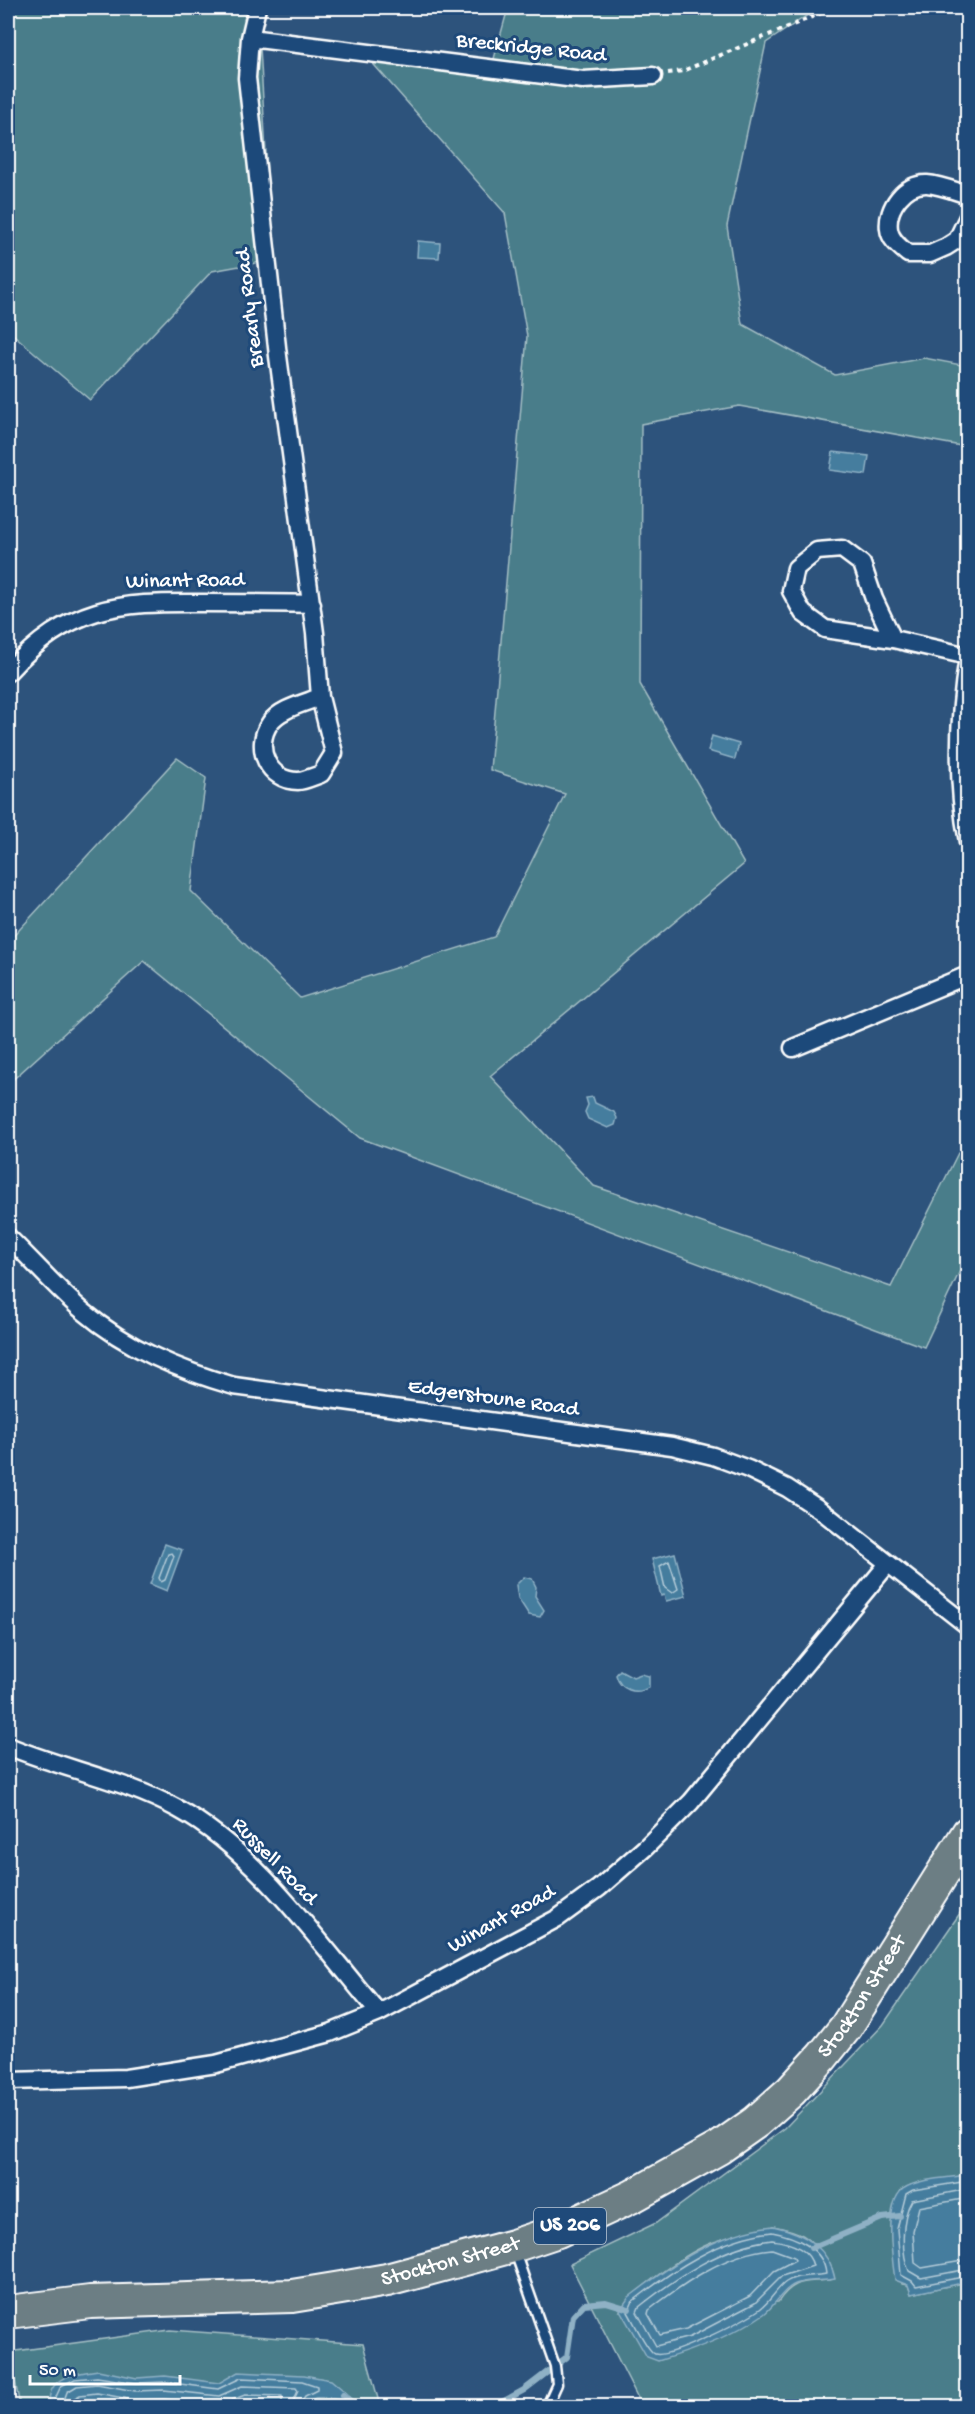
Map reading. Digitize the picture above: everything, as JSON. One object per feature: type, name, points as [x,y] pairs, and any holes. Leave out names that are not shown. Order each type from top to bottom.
[{"type":"highway","name":"Stockton Street","points":[[8,2312],[90,2302],[292,2296],[387,2280],[558,2232],[633,2196],[719,2148],[756,2122],[791,2091],[846,2027],[968,1833]]},
{"type":"street","name":"Brearly Road","points":[[256,8],[250,38],[248,89],[278,356],[312,604],[320,697]]},
{"type":"street","name":"Breckridge Road","points":[[250,38],[583,80],[653,76]]},
{"type":"street","points":[[968,195],[925,184],[907,190],[891,207],[889,229],[896,244],[908,254],[930,254],[957,240],[968,218]]},
{"type":"street","points":[[893,639],[874,599],[862,564],[842,549],[817,551],[795,568],[791,591],[803,613],[825,629],[893,639],[968,656],[960,726],[959,771],[968,842]]},
{"type":"street","name":"Winant Road","points":[[8,672],[33,646],[58,629],[110,607],[140,602],[312,604]]},
{"type":"street","points":[[320,697],[334,753],[321,774],[298,781],[278,775],[265,764],[262,742],[270,722],[291,709],[320,697]]},
{"type":"street","points":[[793,1048],[968,975]]},
{"type":"street","name":"Edgerstoune Road","points":[[8,1237],[82,1310],[115,1335],[156,1359],[194,1375],[234,1386],[672,1446],[713,1456],[748,1469],[787,1488],[819,1509],[887,1565],[968,1626]]},
{"type":"street","name":"Winant Road","points":[[8,2081],[126,2078],[216,2064],[330,2032],[379,2013],[558,1918],[599,1888],[646,1847],[691,1802],[887,1565]]},
{"type":"street","name":"Russell Road","points":[[8,1746],[144,1793],[178,1809],[210,1829],[239,1852],[264,1878],[379,2013]]},
{"type":"lane","points":[[513,2246],[555,2366],[557,2384],[547,2406]]},
{"type":"path","points":[[653,76],[683,71],[833,8]]},
{"type":"green space","points":[[8,8],[255,8],[258,11],[272,260],[212,271],[90,400],[8,330]]},
{"type":"green space","points":[[508,8],[818,8],[766,43],[727,226],[742,324],[835,375],[924,358],[967,366],[967,447],[739,406],[641,424],[640,684],[744,864],[490,1076],[594,1186],[891,1287],[958,1153],[967,1148],[967,1256],[924,1347],[360,1138],[144,961],[8,1084],[8,942],[177,758],[206,778],[191,891],[300,998],[494,937],[565,794],[490,770],[527,336],[505,213],[368,58],[489,77]]},
{"type":"green space","points":[[967,1903],[967,2175],[911,2185],[901,2190],[893,2214],[891,2237],[902,2284],[908,2285],[911,2294],[967,2282],[967,2406],[642,2406],[570,2264],[656,2223],[785,2128],[883,2025]],"holes":[[[773,2226],[803,2235],[814,2244],[831,2268],[834,2279],[797,2285],[784,2294],[778,2302],[620,2311],[649,2282],[703,2247],[728,2237]]]},
{"type":"green space","points":[[170,2330],[363,2344],[380,2406],[20,2406],[9,2352]]},
{"type":"water","points":[[418,241],[440,243],[439,258],[417,257]]},
{"type":"water","points":[[833,452],[869,456],[866,475],[830,470]]},
{"type":"water","points":[[712,736],[739,744],[735,759],[708,751]]},
{"type":"water","points":[[593,1097],[595,1103],[614,1112],[617,1118],[615,1125],[608,1128],[588,1119],[585,1112],[588,1105],[586,1098]]},
{"type":"water","points":[[165,1544],[182,1550],[167,1591],[150,1584]]},
{"type":"water","points":[[675,1553],[686,1596],[666,1601],[664,1595],[661,1596],[652,1559]]},
{"type":"water","points":[[524,1577],[532,1579],[536,1587],[535,1596],[544,1610],[540,1617],[529,1615],[518,1598],[516,1585]]},
{"type":"water","points":[[620,1670],[633,1677],[641,1674],[649,1676],[649,1687],[639,1691],[625,1688],[616,1675]]},
{"type":"water","points":[[967,2175],[967,2282],[911,2294],[908,2285],[895,2280],[892,2259],[891,2218],[897,2196],[910,2185]]},
{"type":"water","points":[[773,2226],[794,2232],[813,2243],[827,2258],[835,2279],[795,2284],[764,2314],[713,2342],[658,2361],[647,2357],[620,2310],[629,2297],[696,2251],[733,2235]]},
{"type":"water","points":[[98,2370],[137,2378],[165,2376],[219,2383],[238,2372],[304,2375],[331,2380],[349,2395],[348,2402],[318,2398],[302,2406],[49,2406],[53,2388],[58,2382],[72,2375]]},
{"type":"waterway","points":[[811,2248],[882,2218],[900,2216]]},
{"type":"waterway","points":[[495,2406],[524,2390],[567,2357],[573,2316],[584,2304],[606,2302],[629,2309]]},
{"type":"waterway","points":[[343,2395],[357,2406]]}]
